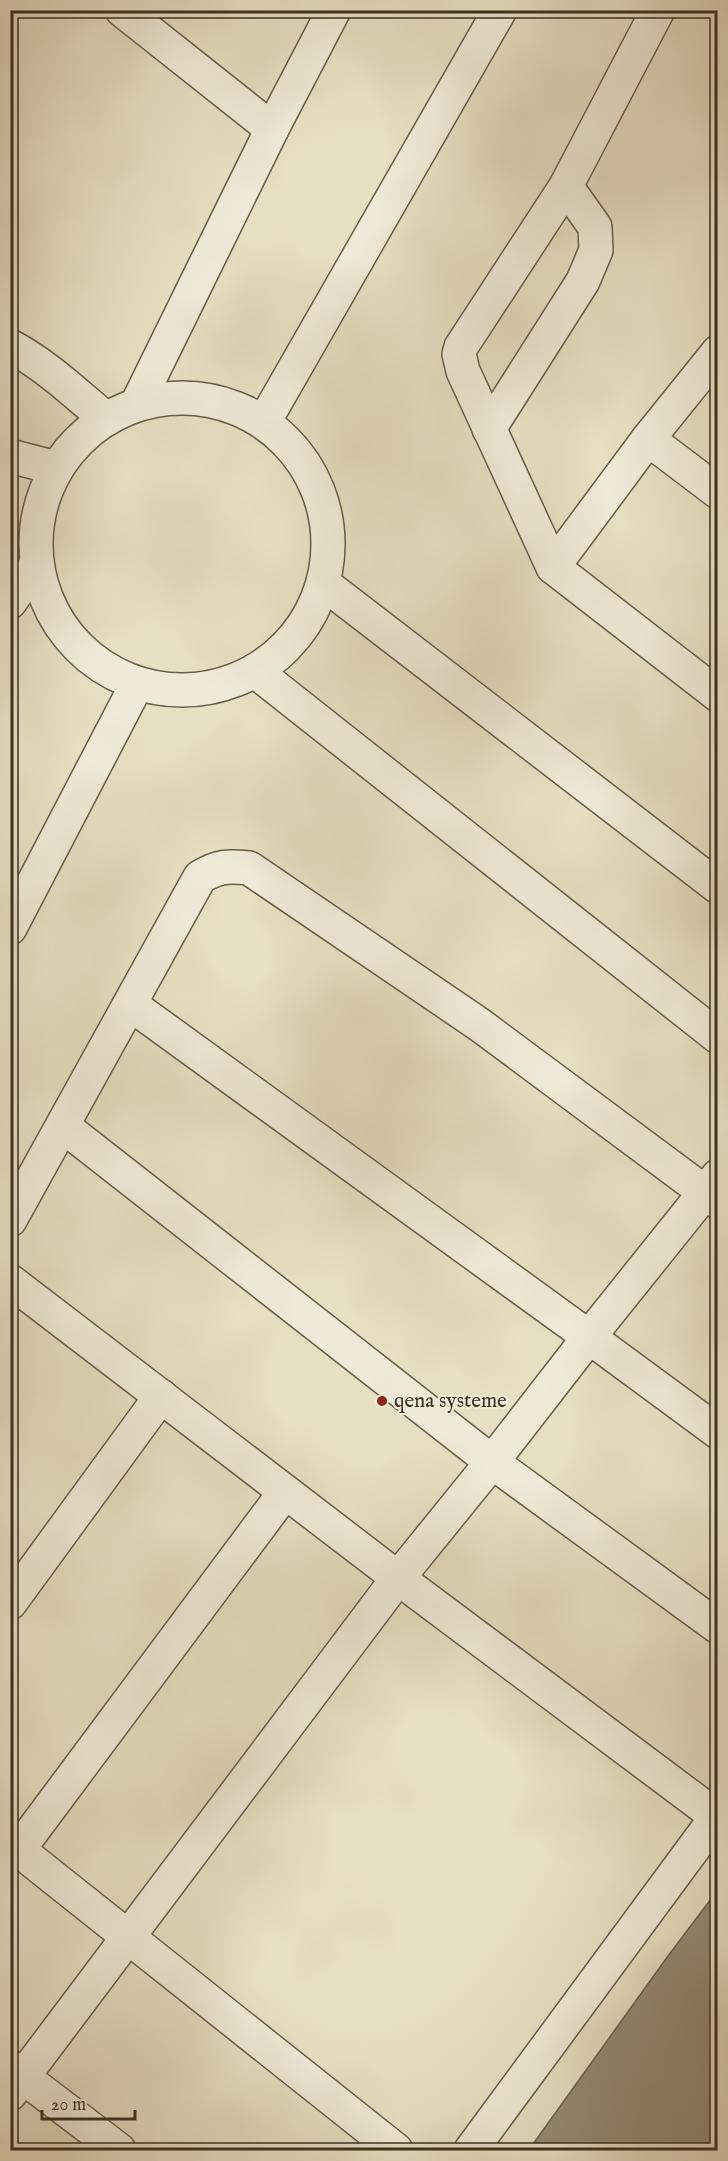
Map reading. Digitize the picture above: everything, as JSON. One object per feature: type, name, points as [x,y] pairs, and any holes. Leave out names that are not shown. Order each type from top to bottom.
[{"type":"street","points":[[122,10],[272,129]]},
{"type":"street","points":[[136,404],[272,129],[334,10]]},
{"type":"street","points":[[264,422],[500,10]]},
{"type":"street","points":[[658,10],[566,186],[461,347],[459,354],[463,371],[553,567],[717,695]]},
{"type":"street","points":[[489,429],[583,281],[596,250],[595,227],[566,186]]},
{"type":"street","points":[[10,346],[26,354],[51,373],[106,419]]},
{"type":"street","points":[[553,567],[648,439],[717,352]]},
{"type":"street","points":[[180,397],[224,403],[264,422],[291,446],[312,476],[325,510],[328,546],[323,583],[298,633],[255,671],[227,683],[197,690],[166,690],[137,684],[89,658],[54,616],[36,565],[38,515],[56,468],[78,441],[106,419],[136,404],[180,397]]},
{"type":"street","points":[[648,439],[717,492]]},
{"type":"street","points":[[10,456],[56,468]]},
{"type":"street","points":[[10,603],[36,565]]},
{"type":"street","points":[[323,583],[717,887]]},
{"type":"street","points":[[255,671],[717,1037]]},
{"type":"street","points":[[10,928],[137,684]]},
{"type":"street","points":[[10,1220],[200,878],[215,869],[229,866],[249,868],[480,1025],[713,1190],[589,1337],[398,1578],[127,1937],[15,2079],[119,2151]]},
{"type":"street","points":[[130,1004],[717,1432]]},
{"type":"street","points":[[63,1126],[492,1462],[717,1627]]},
{"type":"street","points":[[10,1281],[398,1578],[717,1816],[471,2151]]},
{"type":"street","points":[[10,1603],[161,1396]]},
{"type":"street","points":[[285,1492],[15,1846],[396,2151]]},
{"type":"building","points":[[717,1891],[717,2151],[528,2151],[668,1956]]},
{"type":"place","name":"qena systeme","points":[[382,1401]]}]
